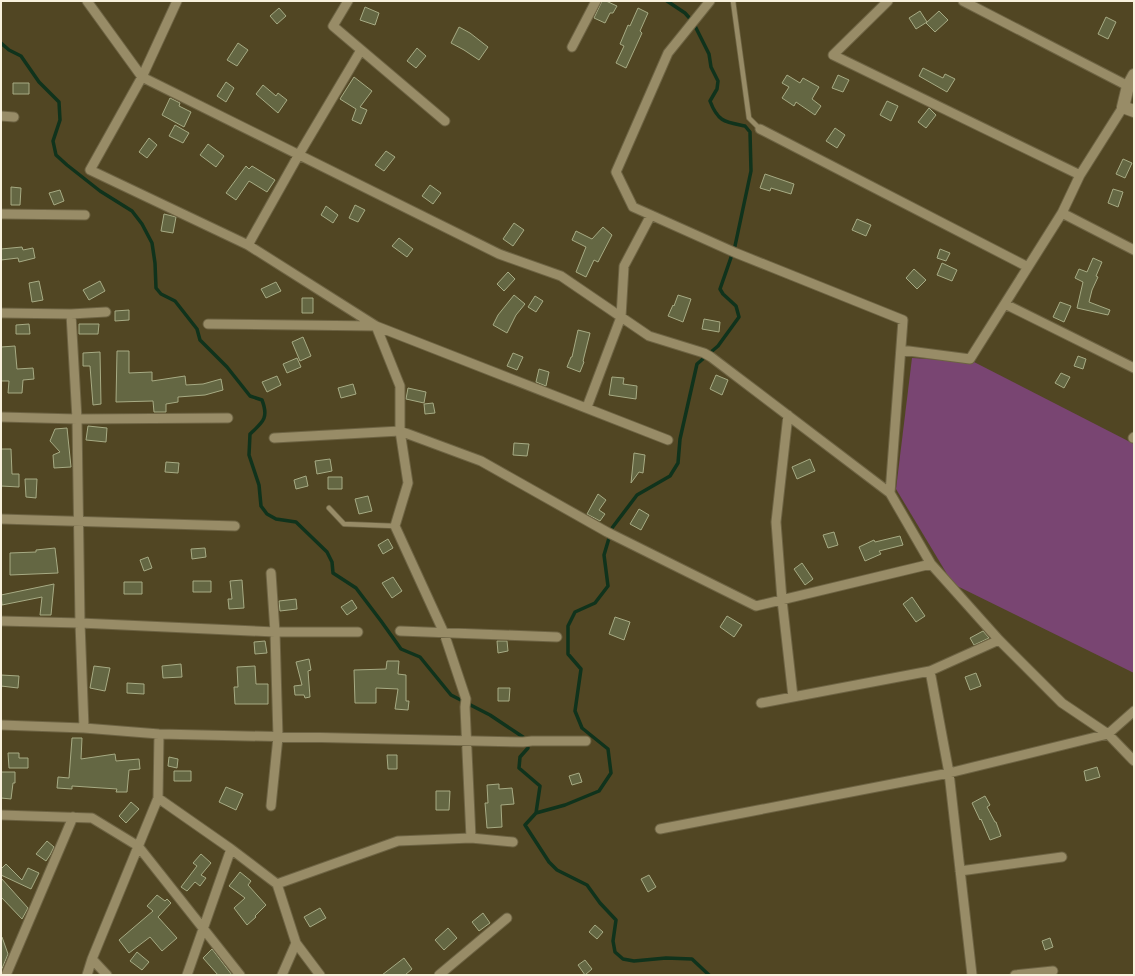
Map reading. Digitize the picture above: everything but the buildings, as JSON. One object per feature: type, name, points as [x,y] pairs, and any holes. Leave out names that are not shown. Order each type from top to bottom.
[{"type":"street","points":[[87,1],[142,77],[298,156],[499,254],[561,276],[649,336],[707,355],[890,493],[931,564],[999,640],[1062,703],[1108,734],[1134,761]]},
{"type":"street","points":[[176,1],[142,77],[90,170],[248,246],[376,326],[668,440]]},
{"type":"street","points":[[348,1],[333,26],[445,121]]},
{"type":"street","points":[[572,47],[596,1]]},
{"type":"street","points":[[710,1],[668,53],[616,172],[633,207],[733,251],[903,320],[890,493]]},
{"type":"street","points":[[888,1],[833,56],[1080,175]]},
{"type":"street","points":[[963,1],[1128,86]]},
{"type":"street","points":[[248,246],[298,156],[361,50]]},
{"type":"street","points":[[901,350],[970,359],[1062,213],[1080,175],[1128,109],[1128,86],[1134,75]]},
{"type":"street","points":[[1,116],[14,117]]},
{"type":"street","points":[[760,129],[1028,267]]},
{"type":"street","points":[[1062,213],[1134,250]]},
{"type":"street","points":[[1,214],[85,215]]},
{"type":"street","points":[[587,408],[621,317],[624,266],[650,214]]},
{"type":"street","points":[[1005,304],[1134,368]]},
{"type":"street","points":[[1,313],[70,314],[106,312]]},
{"type":"street","points":[[70,314],[77,419],[80,623],[84,728]]},
{"type":"street","points":[[208,324],[376,326]]},
{"type":"street","points":[[376,326],[400,386],[400,431],[408,483],[395,526],[444,633],[465,703],[471,838]]},
{"type":"street","points":[[788,415],[776,522],[782,600],[794,697]]},
{"type":"street","points":[[1,416],[77,419],[228,418]]},
{"type":"street","points":[[274,438],[400,431],[481,462],[610,533],[756,606],[931,564]]},
{"type":"street","points":[[1,519],[235,526]]},
{"type":"street","points":[[271,573],[275,632],[278,737],[271,806]]},
{"type":"street","points":[[1,621],[275,632],[358,632]]},
{"type":"street","points":[[400,632],[557,637]]},
{"type":"street","points":[[761,704],[930,671],[999,640]]},
{"type":"street","points":[[930,671],[949,773],[972,975]]},
{"type":"street","points":[[660,829],[949,773],[1108,734],[1134,711]]},
{"type":"street","points":[[1,725],[84,728],[159,734],[467,741],[586,741]]},
{"type":"street","points":[[87,975],[92,959],[158,798],[159,734]]},
{"type":"street","points":[[158,798],[231,849],[277,884],[296,943],[320,975]]},
{"type":"street","points":[[1,815],[92,818],[138,846],[240,975]]},
{"type":"street","points":[[6,975],[74,817]]},
{"type":"street","points":[[277,884],[398,841],[471,838],[514,842]]},
{"type":"street","points":[[187,975],[231,849]]},
{"type":"street","points":[[960,871],[1062,857]]},
{"type":"street","points":[[439,975],[507,918]]},
{"type":"street","points":[[282,975],[296,943]]},
{"type":"street","points":[[92,959],[107,975]]},
{"type":"street","points":[[1015,975],[1053,971]]},
{"type":"lane","points":[[733,1],[748,118],[760,129]]},
{"type":"lane","points":[[330,508],[344,524],[395,526]]},
{"type":"shaded area","points":[[912,358],[974,362],[1134,444],[1134,673],[953,584],[896,489]]},
{"type":"waterway","points":[[536,813],[565,805],[599,791],[611,773],[608,749],[582,728],[575,711],[581,669],[568,654],[568,626],[575,612],[595,603],[608,586],[604,555],[612,528],[637,495],[670,476],[678,463],[680,439],[697,364],[718,346],[739,317],[736,306],[723,294],[720,289],[735,246],[751,171],[750,132],[745,126],[727,122],[716,113],[710,101],[717,89],[718,81],[711,67],[709,54],[693,22],[685,13],[667,1]]},
{"type":"waterway","points":[[1,43],[9,50],[21,56],[39,82],[59,102],[60,120],[53,141],[56,155],[100,191],[132,211],[142,224],[152,243],[155,263],[156,288],[161,294],[175,301],[197,329],[200,340],[227,367],[250,396],[262,400],[265,416],[261,423],[250,434],[249,455],[259,485],[261,506],[267,514],[276,519],[296,522],[327,552],[332,562],[333,573],[356,588],[401,649],[420,657],[451,695],[490,715],[523,737],[528,748],[520,757],[519,768],[540,786],[536,813],[525,825],[549,862],[557,870],[587,885],[600,903],[616,920],[613,941],[615,952],[623,959],[634,961],[666,958],[692,959],[709,975]]}]
